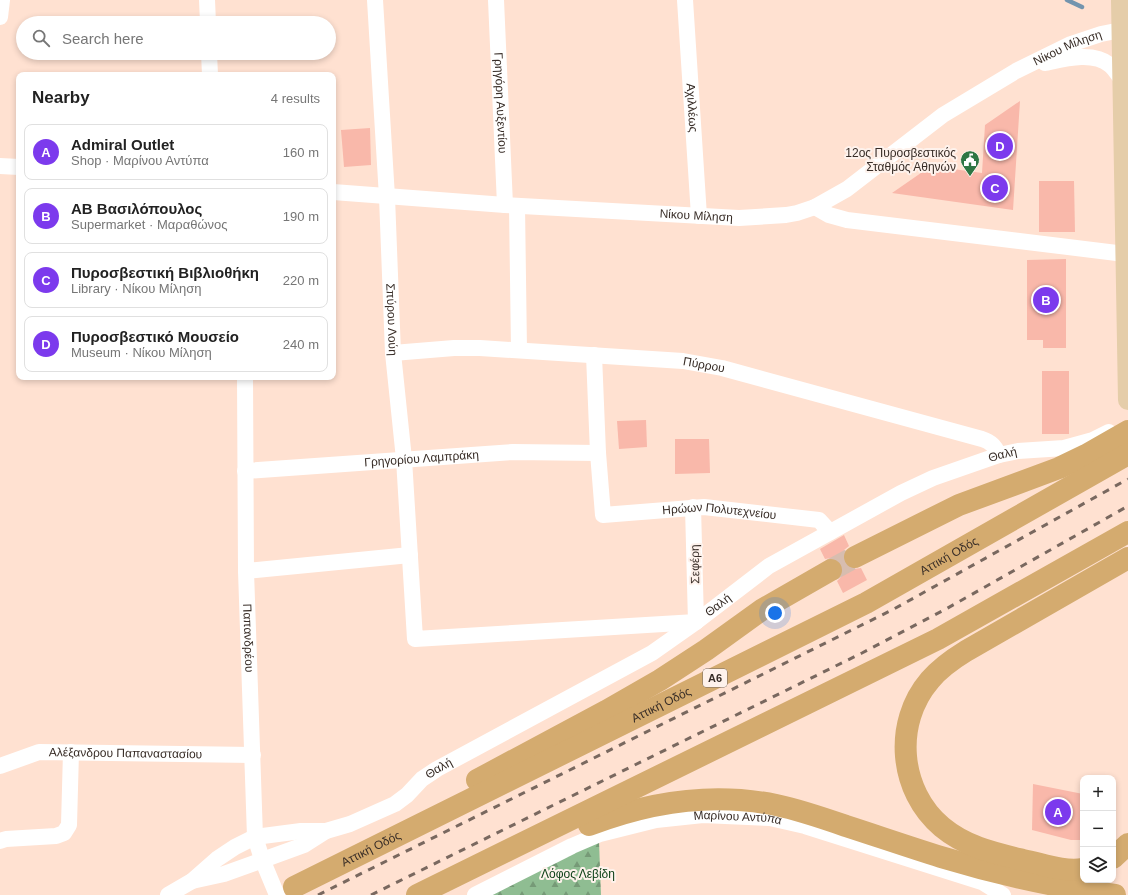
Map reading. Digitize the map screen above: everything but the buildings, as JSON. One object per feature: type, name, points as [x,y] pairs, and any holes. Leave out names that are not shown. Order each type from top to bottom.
[{"type":"highway","points":[[855,557],[959,505],[1059,468],[1086,455],[1128,430]]},
{"type":"highway","name":"Αττική Οδός","points":[[286,891],[866,603],[1128,454]]},
{"type":"highway","points":[[425,891],[938,639],[1128,532]]},
{"type":"highway","points":[[1080,869],[1067,870],[991,852],[970,844],[943,828],[926,810],[912,787],[905,752],[907,729],[914,707],[923,688],[944,666],[966,651],[1128,558]]},
{"type":"highway","points":[[286,891],[394,824],[660,680],[706,650],[763,609],[831,570]]},
{"type":"highway","points":[[425,891],[478,871],[585,826],[616,815],[659,804],[691,800],[719,799],[761,803],[790,808],[977,868],[1066,888],[1092,893],[1115,895]]},
{"type":"highway","points":[[1116,855],[1128,844]]},
{"type":"main road","points":[[1121,0],[1125,38],[1122,80],[1128,400]]},
{"type":"street","points":[[0,17],[2,0]]},
{"type":"street","points":[[208,0],[208,16]]},
{"type":"street","name":"Σπύρου Λούη","points":[[375,0],[388,197],[393,353],[404,459],[415,639],[696,622]]},
{"type":"street","name":"Γρηγόρη Αυξεντίου","points":[[496,0],[511,206],[519,350]]},
{"type":"street","name":"Αχιλλέως","points":[[685,0],[699,216]]},
{"type":"street","name":"Νίκου Μίληση","points":[[336,192],[511,206],[739,218],[797,213],[815,207],[847,189],[943,115],[1016,71],[1071,44],[1101,34],[1125,38]]},
{"type":"street","name":"Νίκου Μίληση","points":[[1016,71],[1063,59],[1091,58],[1102,60],[1109,64],[1122,80]]},
{"type":"street","points":[[209,60],[210,72]]},
{"type":"street","points":[[0,166],[16,167]]},
{"type":"street","points":[[815,207],[829,215],[847,220],[1125,254]]},
{"type":"street","name":"Πύρρου","points":[[393,353],[454,348],[519,350],[683,361],[722,368],[982,438],[990,442],[996,449],[998,455]]},
{"type":"street","points":[[594,355],[598,453]]},
{"type":"street","name":"Παπανδρέου","points":[[245,380],[246,571],[255,837],[262,859],[286,891]]},
{"type":"street","name":"Θαλή","points":[[192,880],[224,874],[304,845],[326,831],[350,824],[395,804],[433,771],[652,653],[696,622],[769,566],[901,493],[933,478],[998,455],[1018,451],[1064,448],[1093,440],[1128,422]]},
{"type":"street","name":"Γρηγορίου Λαμπράκη","points":[[245,471],[513,452],[598,453]]},
{"type":"street","name":"Ηρώων Πολυτεχνείου","points":[[598,453],[603,515],[704,507],[819,520],[830,532]]},
{"type":"street","name":"Σεφέρη","points":[[693,507],[696,622]]},
{"type":"street","points":[[246,571],[410,555]]},
{"type":"street","name":"Αλέξανδρου Παπαναστασίου","points":[[0,766],[39,752],[253,755]]},
{"type":"street","points":[[0,841],[6,839],[56,836],[64,833],[69,825],[71,752]]},
{"type":"street","name":"Μαρίνου Αντύπα","points":[[475,895],[572,846],[600,834],[656,820],[703,815],[770,818],[805,826],[982,882],[1003,895]]},
{"type":"street","name":"Θαλή","points":[[168,895],[192,880],[217,859],[235,847],[255,837],[301,831],[326,831]]},
{"type":"green space","name":"Λόφος Λεβίδη","points":[[599,841],[601,895],[484,895]]},
{"type":"waterway","points":[[1067,0],[1082,7]]},
{"type":"tunnel","points":[[831,570],[855,557]]},
{"type":"railway","points":[[318,895],[894,609],[1128,479]]},
{"type":"railway","points":[[371,895],[862,653],[946,609],[1128,506]]},
{"type":"place","name":"Πυροσβεστικό Μουσείο","points":[[1000,146]]},
{"type":"place","name":"12ος Πυροσβεστικός Σταθμός Αθηνών","points":[[970,177]]},
{"type":"place","name":"Πυροσβεστική Βιβλιοθήκη","points":[[995,188]]},
{"type":"place","name":"ΑΒ Βασιλόπουλος","points":[[1046,300]]},
{"type":"place","name":"Admiral Outlet","points":[[1058,812]]}]
